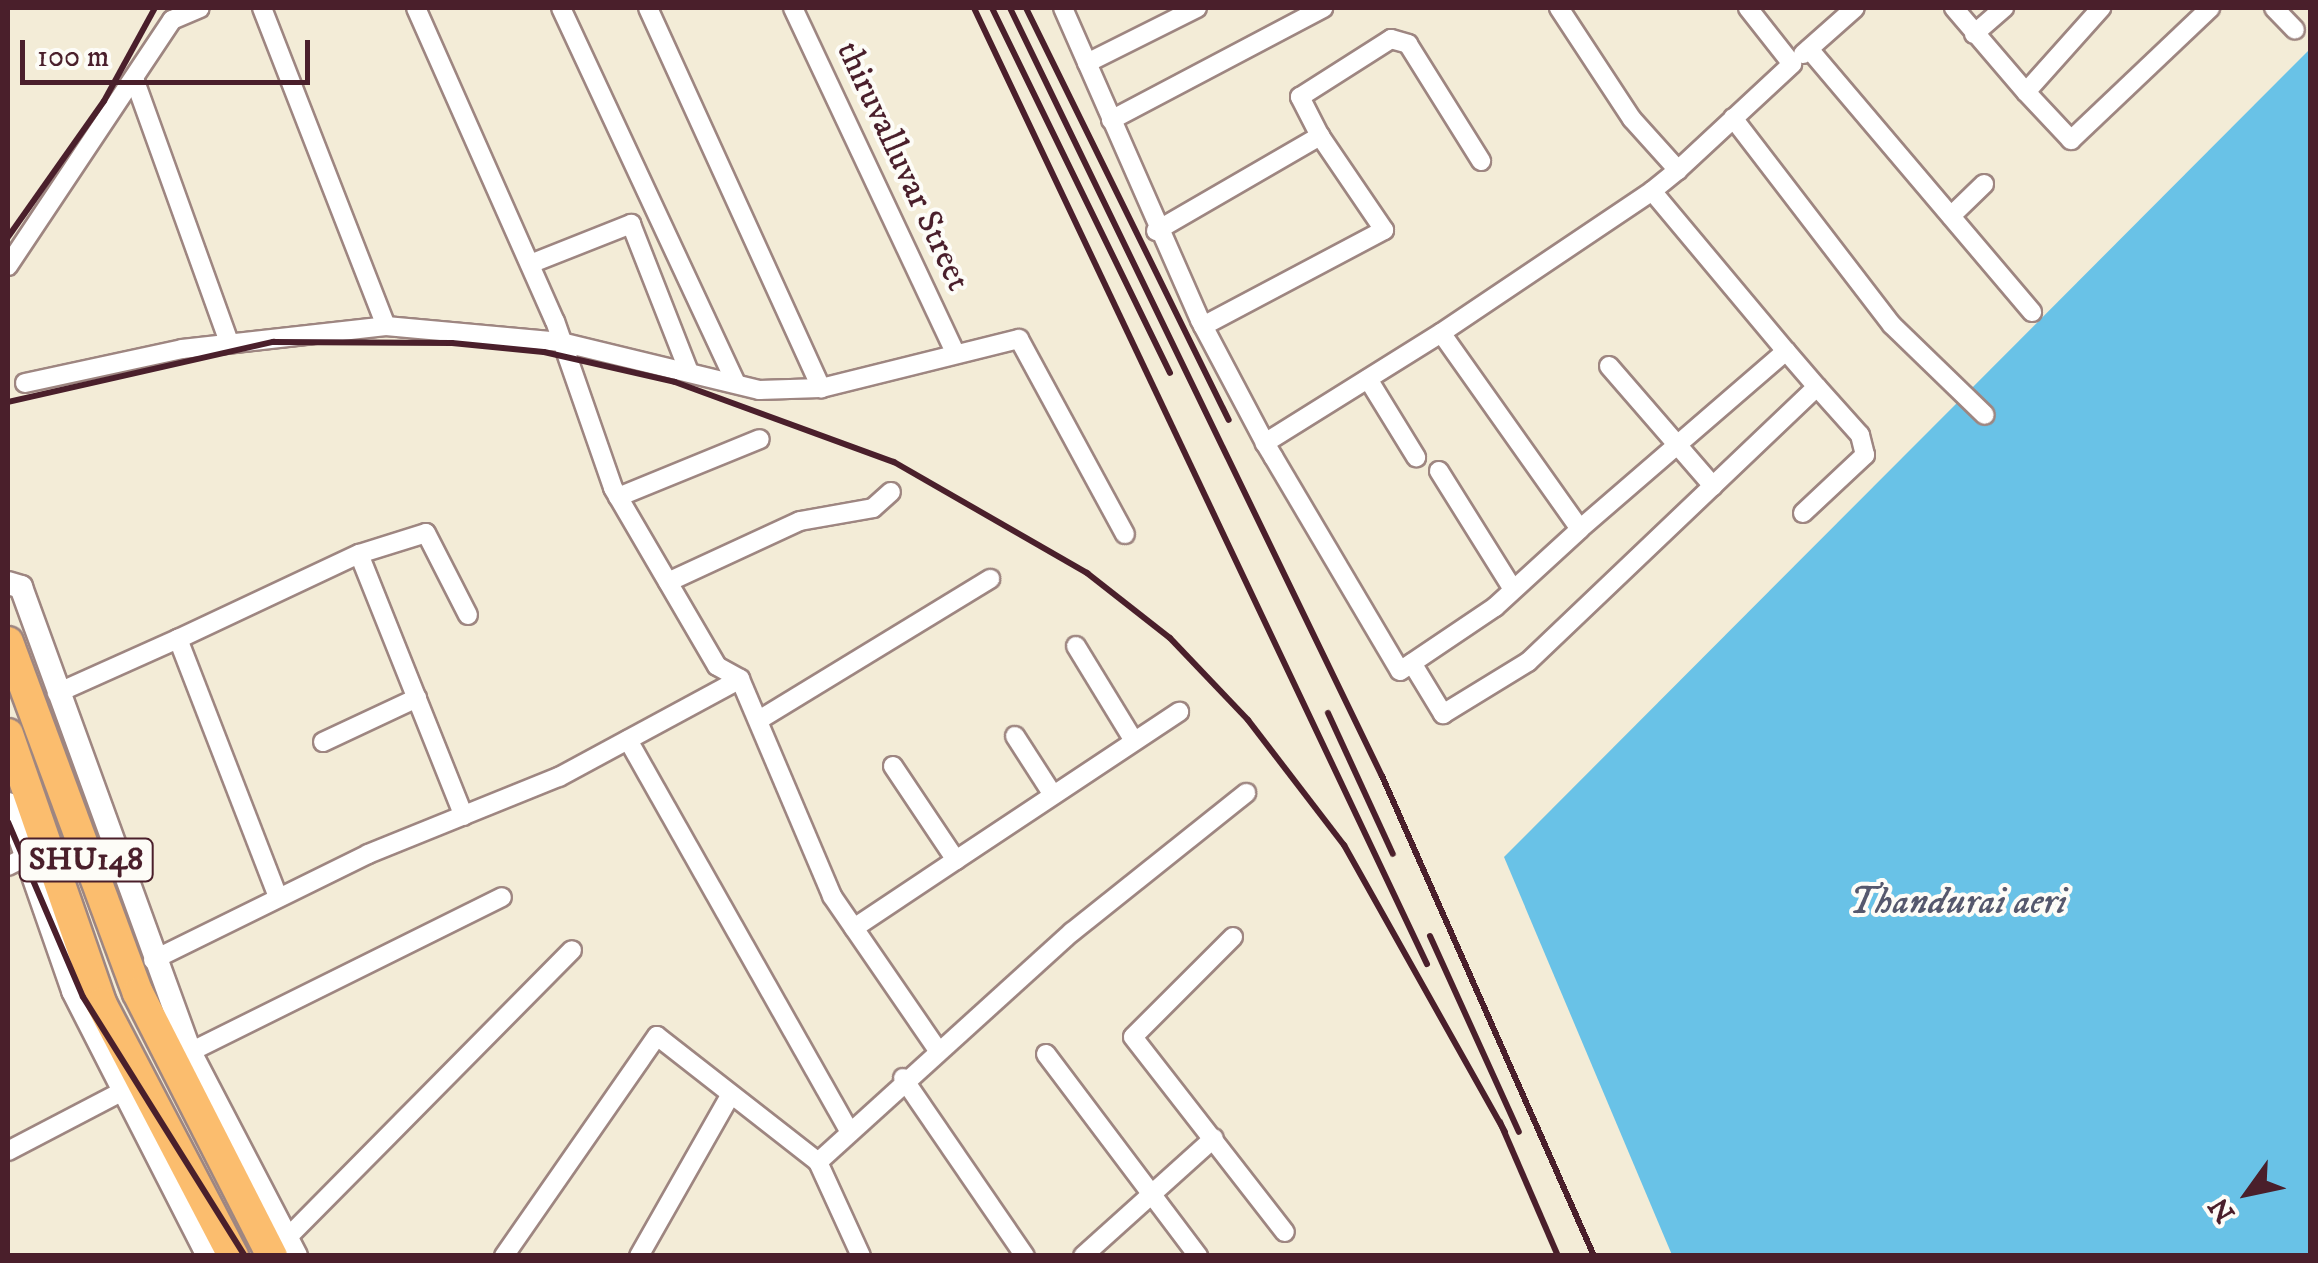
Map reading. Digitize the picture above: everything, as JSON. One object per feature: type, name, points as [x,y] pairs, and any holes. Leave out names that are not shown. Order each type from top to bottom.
[{"type":"highway","name":"SHU148","points":[[8,642],[138,993],[185,1062],[285,1250]]},
{"type":"highway","name":"SHU148","points":[[8,734],[132,1087],[233,1256]]},
{"type":"street","points":[[8,266],[135,81],[176,14],[200,8]]},
{"type":"street","points":[[262,8],[386,326]]},
{"type":"street","points":[[416,8],[530,264],[618,497],[717,666],[740,679],[854,928],[938,1050]]},
{"type":"street","points":[[561,8],[736,383]]},
{"type":"street","points":[[648,8],[822,388]]},
{"type":"street","name":"thiruvalluvar Street","points":[[792,8],[955,352]]},
{"type":"street","points":[[1063,8],[1156,231],[1203,326],[1265,442],[1400,671],[1512,588],[1786,351]]},
{"type":"street","points":[[1088,63],[1197,8]]},
{"type":"street","points":[[1110,120],[1322,8]]},
{"type":"street","points":[[1559,8],[1632,119],[1678,170]]},
{"type":"street","points":[[1748,8],[1792,64]]},
{"type":"street","points":[[1265,442],[1441,333],[1652,191],[1856,8]]},
{"type":"street","points":[[1954,8],[2072,140],[2210,8]]},
{"type":"street","points":[[1974,34],[2004,8]]},
{"type":"street","points":[[2026,92],[2101,8]]},
{"type":"street","points":[[2274,8],[2295,30]]},
{"type":"street","points":[[1203,326],[1384,230],[1302,107],[1305,90],[1401,38],[1480,162]]},
{"type":"street","points":[[1809,48],[2032,312]]},
{"type":"street","points":[[135,81],[228,342]]},
{"type":"street","points":[[1733,118],[1892,325],[1985,414]]},
{"type":"street","points":[[1156,231],[1320,136]]},
{"type":"street","points":[[1951,216],[1984,184]]},
{"type":"street","points":[[1652,191],[1860,434],[1865,455],[1803,513]]},
{"type":"street","points":[[530,264],[630,224],[689,372]]},
{"type":"street","points":[[26,383],[228,342],[386,326],[561,342],[736,383],[822,388],[1019,339],[1124,534]]},
{"type":"street","points":[[1441,333],[1580,529]]},
{"type":"street","points":[[1609,366],[1712,486]]},
{"type":"street","points":[[1368,379],[1416,457]]},
{"type":"street","points":[[1412,663],[1443,714],[1528,662],[1817,387]]},
{"type":"street","points":[[618,497],[760,439]]},
{"type":"street","points":[[1439,471],[1512,588]]},
{"type":"street","points":[[668,582],[800,521],[873,508],[891,492]]},
{"type":"street","points":[[57,693],[359,554],[426,533],[468,615]]},
{"type":"street","points":[[359,554],[464,816]]},
{"type":"street","points":[[759,720],[990,579]]},
{"type":"street","points":[[8,583],[21,587],[153,960],[185,1062],[502,897]]},
{"type":"street","points":[[178,639],[278,897]]},
{"type":"street","points":[[1076,646],[1134,741]]},
{"type":"street","points":[[153,960],[278,897],[628,740],[740,679]]},
{"type":"street","points":[[323,742],[417,698]]},
{"type":"street","points":[[854,928],[1179,712]]},
{"type":"street","points":[[1015,736],[1053,795]]},
{"type":"street","points":[[628,740],[848,1131]]},
{"type":"street","points":[[892,766],[956,860]]},
{"type":"street","points":[[818,1162],[903,1078],[1246,793]]},
{"type":"street","points":[[8,804],[17,861],[132,1087],[208,1256]]},
{"type":"street","points":[[1232,937],[1134,1037],[1285,1232]]},
{"type":"street","points":[[285,1250],[572,950]]},
{"type":"street","points":[[504,1256],[657,1036],[818,1162],[862,1256]]},
{"type":"street","points":[[1046,1054],[1198,1256]]},
{"type":"street","points":[[903,1078],[1025,1256]]},
{"type":"street","points":[[8,1151],[132,1087]]},
{"type":"street","points":[[639,1256],[731,1094]]},
{"type":"street","points":[[1084,1256],[1214,1138]]},
{"type":"water","name":"Thandurai aeri","points":[[2310,49],[2310,1255],[1672,1255],[1504,857]]},
{"type":"railway","points":[[8,237],[104,101],[155,8]]},
{"type":"railway","points":[[974,8],[1427,964]]},
{"type":"railway","points":[[992,8],[1170,373]]},
{"type":"railway","points":[[1010,8],[1382,776],[1594,1256]]},
{"type":"railway","points":[[1026,8],[1229,420]]},
{"type":"railway","points":[[8,402],[273,342],[452,343],[544,352],[675,382],[894,462],[1087,573],[1170,638],[1248,720],[1344,845],[1505,1132]]},
{"type":"railway","points":[[1328,713],[1393,854]]},
{"type":"railway","points":[[8,822],[83,997],[245,1256]]},
{"type":"railway","points":[[1430,936],[1519,1132]]},
{"type":"railway","points":[[1500,1122],[1558,1256]]}]
